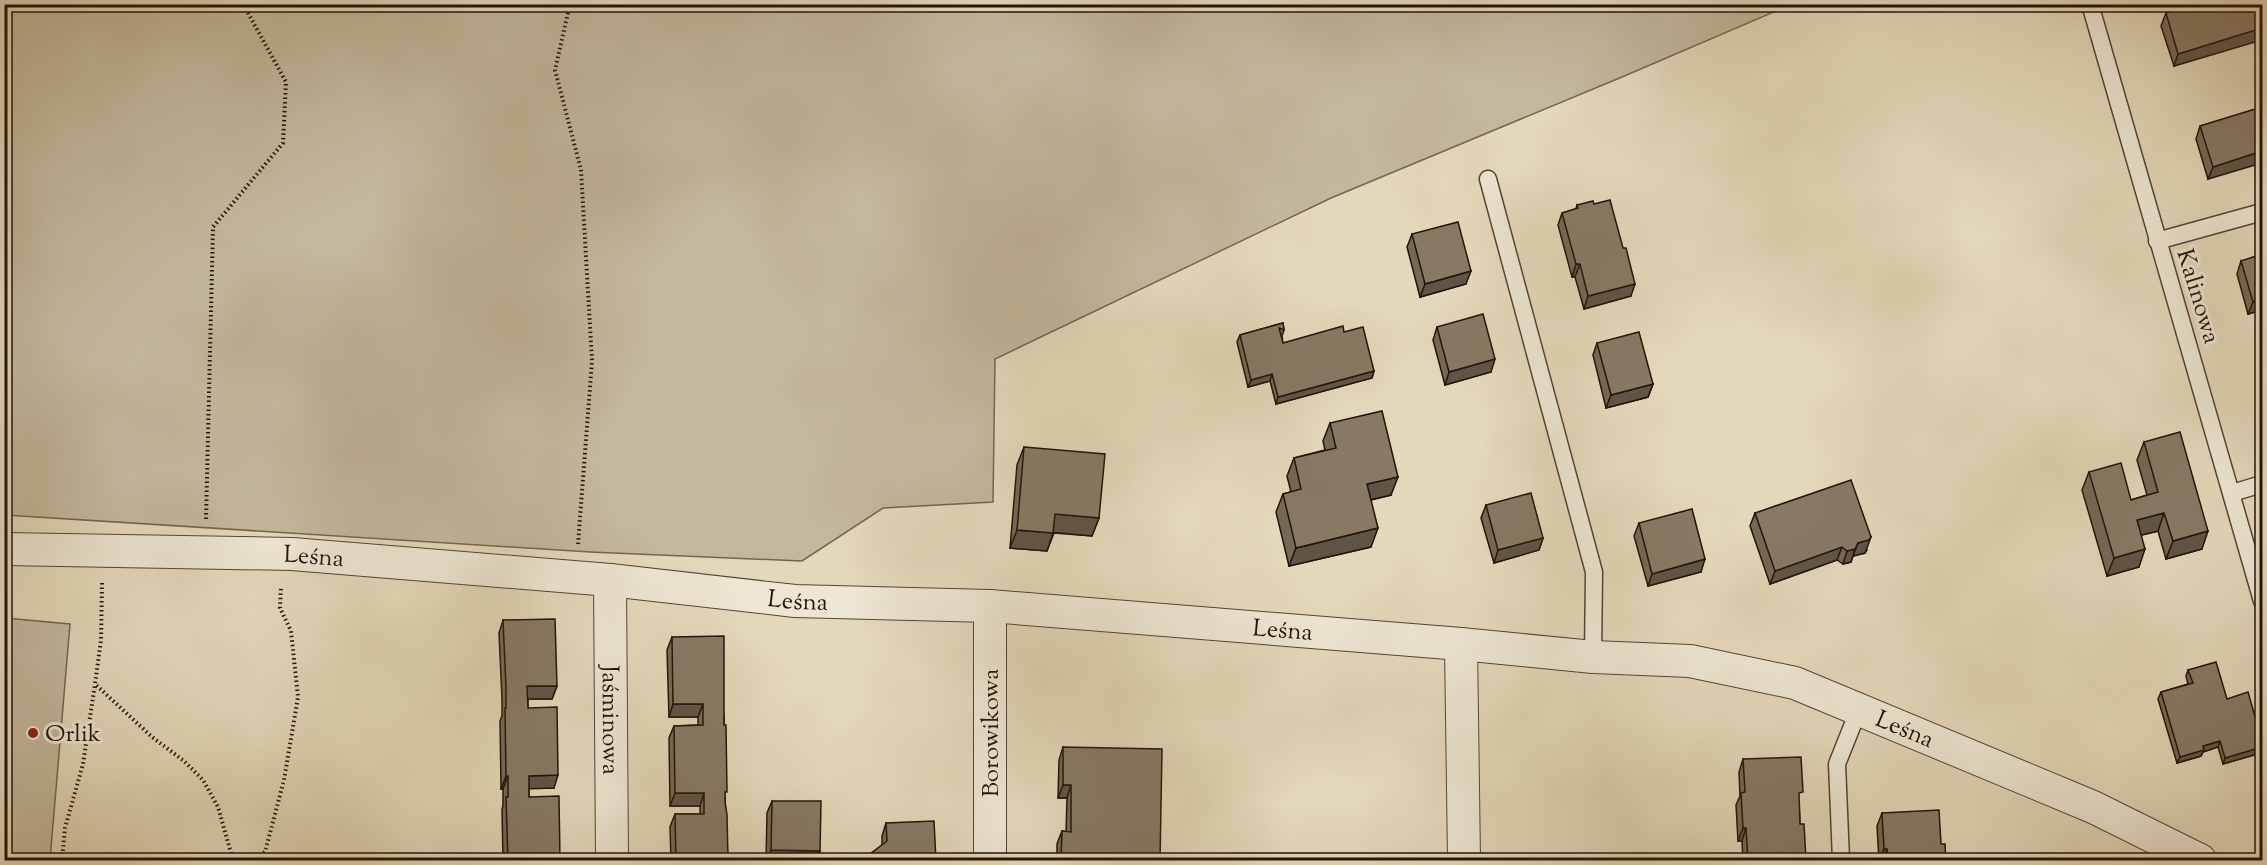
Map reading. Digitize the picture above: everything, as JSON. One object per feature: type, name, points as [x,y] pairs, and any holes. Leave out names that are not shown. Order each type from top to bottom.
[{"type":"street","name":"Leśna","points":[[4,549],[281,553],[610,580],[795,601],[990,606],[1461,644],[1593,657],[1690,662],[1795,683],[2093,807],[2200,861]]},
{"type":"street","name":"Jaśminowa","points":[[610,580],[612,861]]},
{"type":"street","name":"Borowikowa","points":[[990,606],[990,861]]},
{"type":"street","points":[[1461,644],[1464,861]]},
{"type":"lane","name":"Kalinowa","points":[[2090,4],[2262,601]]},
{"type":"lane","points":[[1488,179],[1594,572],[1593,657]]},
{"type":"lane","points":[[2157,241],[2262,212]]},
{"type":"lane","points":[[2232,493],[2262,484]]},
{"type":"lane","points":[[1841,861],[1838,764],[1859,709]]},
{"type":"path","points":[[206,552],[213,227],[284,143],[286,82],[243,4]]},
{"type":"path","points":[[570,4],[555,70],[581,170],[592,361],[580,489],[576,577]]},
{"type":"path","points":[[62,861],[65,828],[83,764],[102,640],[100,597],[105,551]]},
{"type":"path","points":[[252,861],[265,852],[284,780],[298,697],[291,631],[280,608],[281,553]]},
{"type":"path","points":[[95,684],[203,780],[218,807],[233,861]]},
{"type":"shaded area","points":[[4,5],[1790,5],[1331,198],[995,359],[993,502],[883,508],[802,561],[590,552],[5,515]]},
{"type":"shaded area","name":"Orlik","points":[[5,618],[70,624],[50,860],[5,860]]},
{"type":"building","points":[[2193,4],[2262,4],[2262,28],[2178,54],[2166,13]]},
{"type":"building","points":[[2262,107],[2262,151],[2213,167],[2200,126]]},
{"type":"building","points":[[1610,200],[1635,284],[1588,296],[1580,264],[1576,264],[1562,213],[1578,208],[1577,205]]},
{"type":"building","points":[[1458,222],[1471,271],[1425,284],[1412,234]]},
{"type":"building","points":[[2262,254],[2262,299],[2253,302],[2241,261]]},
{"type":"building","points":[[1483,314],[1495,359],[1449,372],[1437,327]]},
{"type":"building","points":[[1283,323],[1284,330],[1279,328],[1283,343],[1343,326],[1344,332],[1363,327],[1374,371],[1278,397],[1272,374],[1251,380],[1240,335]]},
{"type":"building","points":[[1639,332],[1653,384],[1611,395],[1597,343]]},
{"type":"building","points":[[1382,411],[1398,477],[1367,484],[1378,528],[1296,548],[1283,494],[1301,489],[1294,458],[1336,448],[1330,423]]},
{"type":"building","points":[[2180,432],[2208,531],[2173,541],[2164,513],[2137,520],[2145,549],[2114,558],[2089,472],[2121,463],[2131,500],[2158,492],[2144,442]]},
{"type":"building","points":[[1024,447],[1105,454],[1099,518],[1055,514],[1053,533],[1017,530]]},
{"type":"building","points":[[1851,480],[1871,537],[1869,540],[1858,543],[1855,549],[1847,551],[1842,547],[1775,571],[1755,513]]},
{"type":"building","points":[[1531,493],[1543,538],[1498,550],[1486,505]]},
{"type":"building","points":[[1692,509],[1705,559],[1652,574],[1639,523]]},
{"type":"building","points":[[555,619],[557,686],[527,686],[528,708],[557,707],[558,775],[529,776],[529,797],[559,796],[560,861],[508,861],[503,620]]},
{"type":"building","points":[[724,636],[727,792],[725,792],[725,803],[728,861],[676,861],[675,814],[704,814],[704,793],[675,793],[674,726],[703,725],[703,704],[673,704],[672,637]]},
{"type":"building","points":[[2216,662],[2227,699],[2248,692],[2262,747],[2225,758],[2220,741],[2203,746],[2204,750],[2180,757],[2161,692],[2193,683],[2188,670]]},
{"type":"building","points":[[1063,747],[1162,749],[1160,861],[1061,861],[1062,831],[1071,832],[1071,785],[1063,785]]},
{"type":"building","points":[[1801,757],[1803,792],[1799,793],[1800,824],[1804,824],[1806,860],[1744,861],[1748,860],[1741,793],[1745,792],[1743,759]]},
{"type":"building","points":[[772,801],[821,801],[820,851],[771,850]]},
{"type":"building","points":[[1939,810],[1941,844],[1945,844],[1946,861],[1888,861],[1887,849],[1884,849],[1882,813]]},
{"type":"building","points":[[934,821],[936,861],[845,861],[845,855],[870,854],[887,841],[886,823]]},
{"type":"place","name":"Orlik","points":[[33,733]]}]
